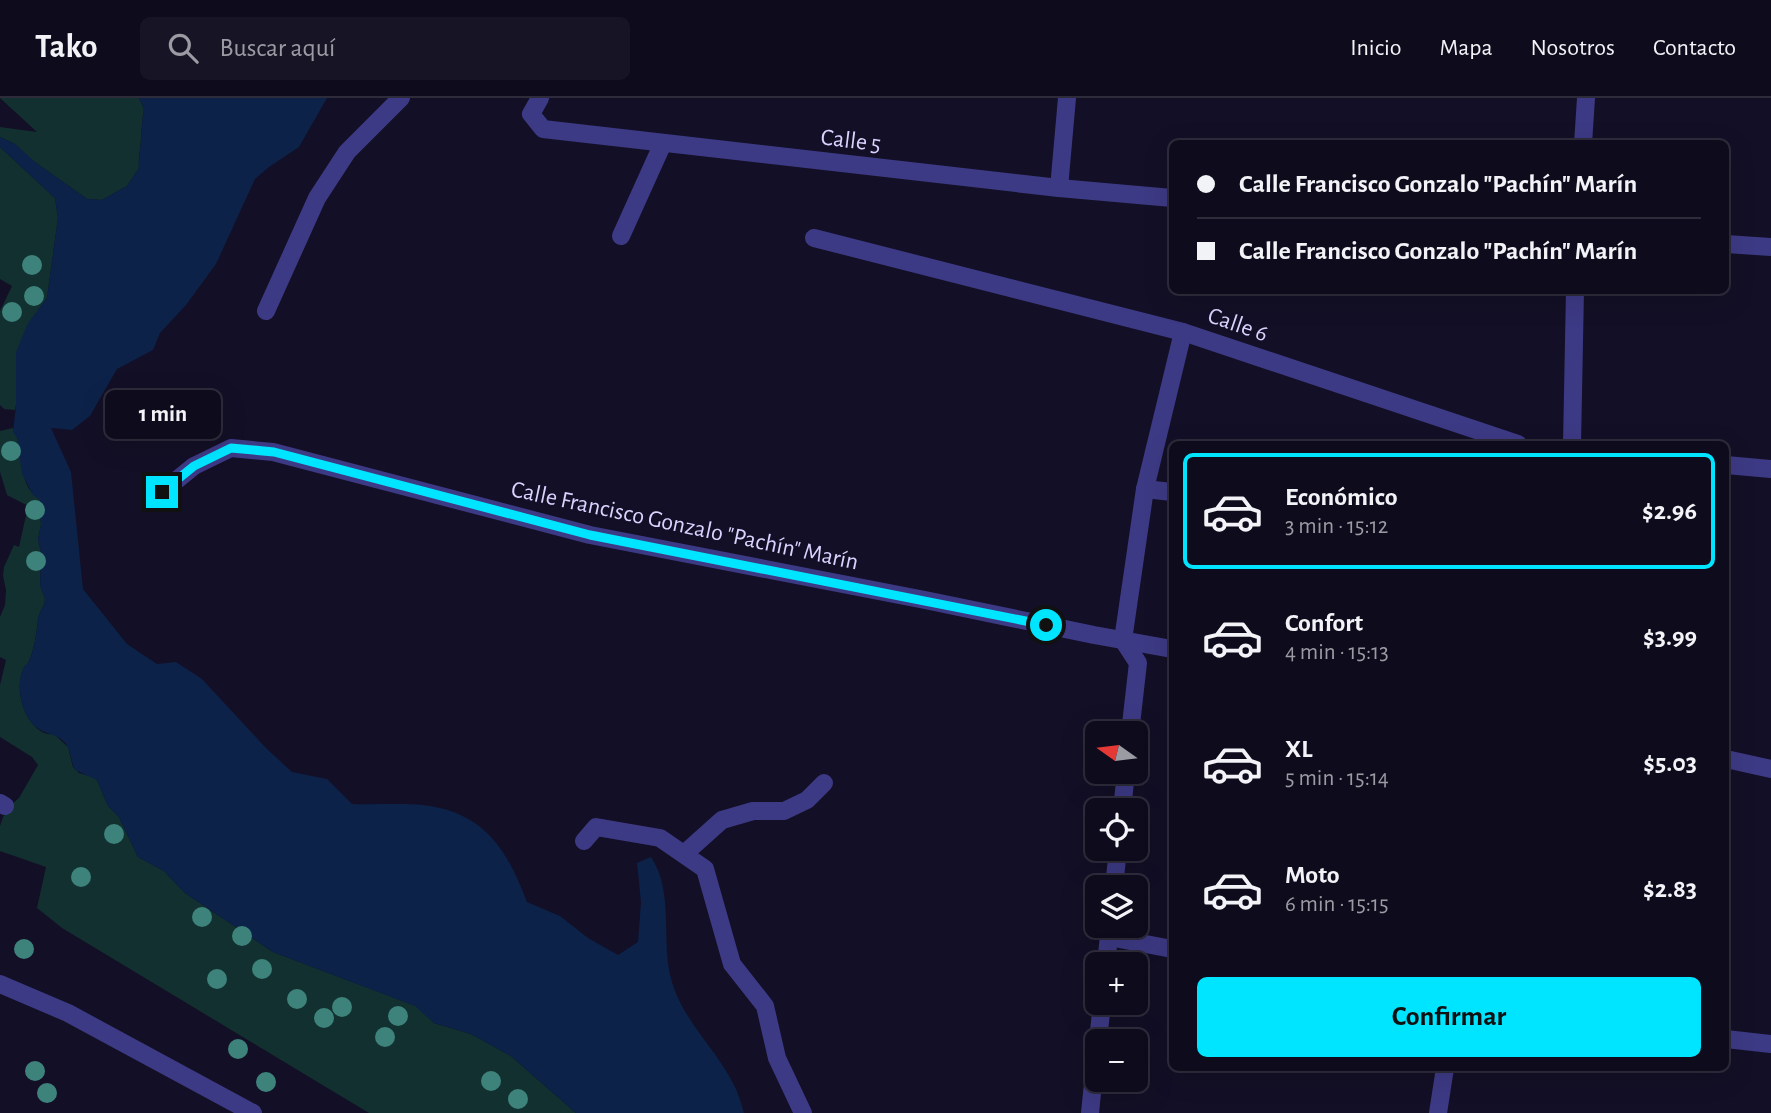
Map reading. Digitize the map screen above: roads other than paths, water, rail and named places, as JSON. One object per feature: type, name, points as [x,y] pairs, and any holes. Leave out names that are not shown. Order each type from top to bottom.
[{"type":"street","points":[[266,312],[317,198],[346,152],[401,98]]},
{"type":"street","points":[[1059,188],[1067,98]]},
{"type":"street","points":[[1583,140],[1586,98]]},
{"type":"street","name":"Calle 5","points":[[536,106],[543,129],[1059,188],[1169,198]]},
{"type":"street","points":[[621,236],[663,143]]},
{"type":"street","name":"Calle 6","points":[[814,238],[1183,332],[1509,441]]},
{"type":"street","points":[[1729,244],[1771,247]]},
{"type":"street","points":[[1572,441],[1575,294]]},
{"type":"street","points":[[1131,721],[1138,663],[1123,640],[1145,489],[1183,332]]},
{"type":"street","name":"Calle Francisco Gonzalo \"Pachín\" Marín","points":[[162,492],[194,466],[231,448],[274,452],[590,535],[1169,648]]},
{"type":"street","points":[[1729,465],[1771,469]]},
{"type":"street","points":[[1145,489],[1169,492]]},
{"type":"street","points":[[1729,760],[1771,769]]},
{"type":"street","points":[[684,854],[722,820],[753,811],[784,811],[807,800],[824,783]]},
{"type":"street","points":[[584,841],[596,827],[660,838],[705,869],[732,964],[765,1006],[777,1058],[803,1113]]},
{"type":"street","points":[[1134,938],[1169,948]]},
{"type":"street","points":[[0,984],[68,1013],[253,1113]]},
{"type":"street","points":[[1729,1039],[1771,1044]]},
{"type":"street","points":[[1438,1113],[1445,1071]]},
{"type":"street","points":[[1090,1113],[1092,1092]]},
{"type":"water","points":[[139,98],[327,98],[299,147],[255,179],[216,264],[186,305],[160,333],[153,350],[117,369],[90,416],[72,430],[51,428],[71,472],[83,589],[127,644],[157,664],[176,662],[202,679],[292,772],[327,779],[352,804],[423,805],[462,816],[490,836],[501,850],[511,865],[527,902],[560,916],[588,938],[618,955],[638,942],[641,902],[637,863],[651,857],[663,886],[669,967],[677,996],[733,1083],[744,1113],[576,1113],[511,1056],[471,1034],[434,1023],[415,1006],[273,952],[185,893],[164,871],[138,857],[119,817],[108,806],[97,780],[75,770],[66,744],[58,737],[36,727],[27,717],[22,704],[21,676],[29,661],[45,599],[40,585],[40,500],[33,495],[22,474],[17,438],[13,432],[16,352],[28,323],[47,298],[58,218],[55,198],[0,147],[0,137],[15,144],[35,162],[87,199],[102,200],[127,186],[139,168],[144,109]]}]
